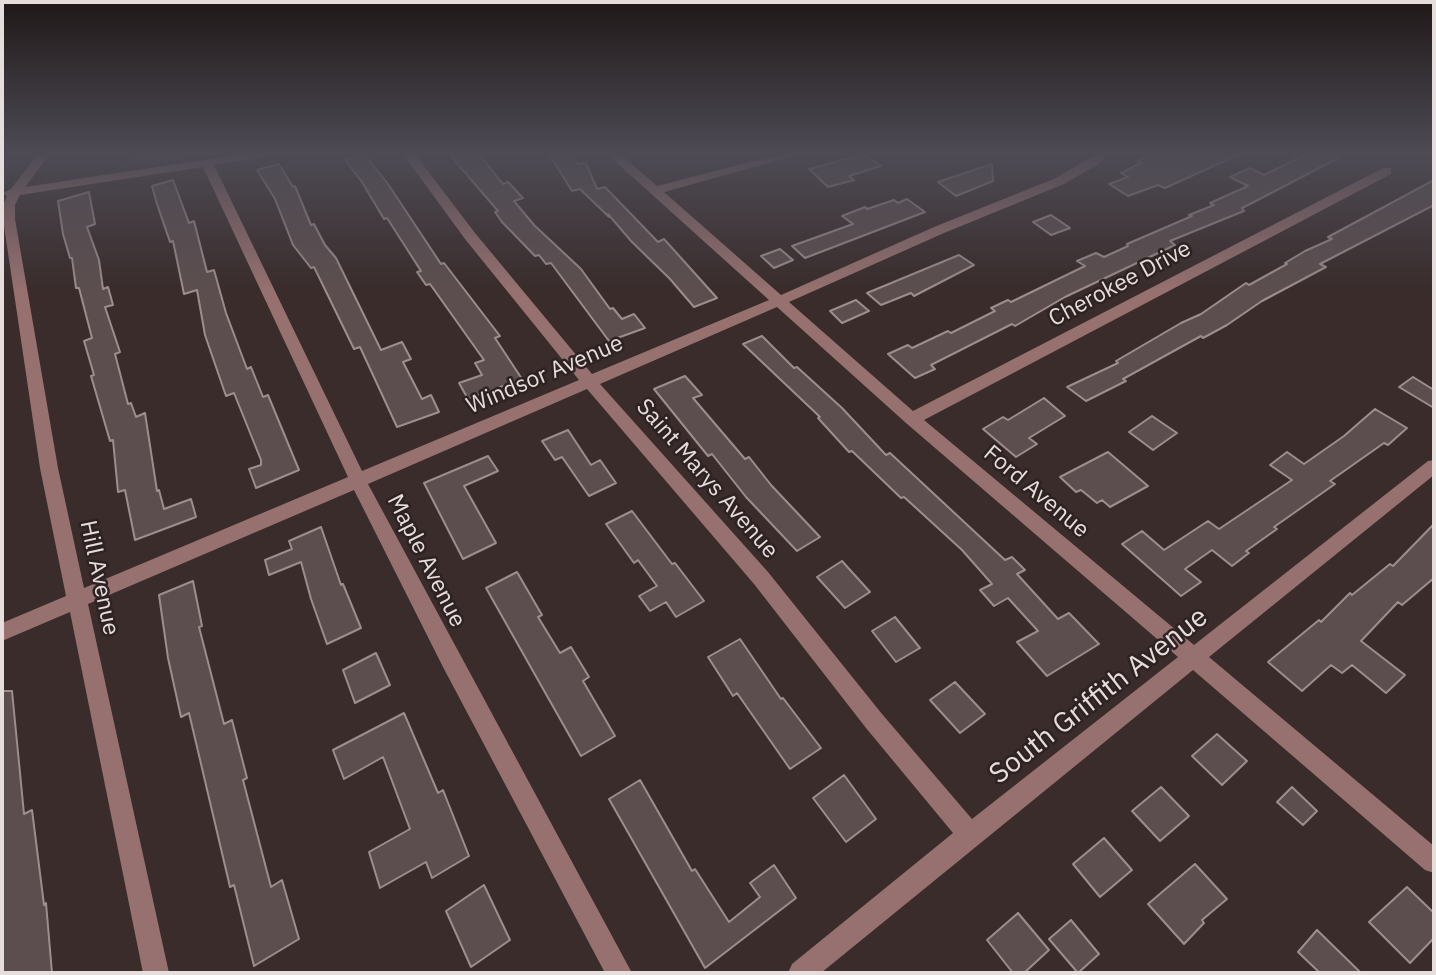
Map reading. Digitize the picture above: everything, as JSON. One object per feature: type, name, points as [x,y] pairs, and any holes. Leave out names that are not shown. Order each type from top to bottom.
[{"type":"street","name":"Hill Avenue","points":[[9,200],[9,219],[49,468],[156,973]]},
{"type":"street","name":"Maple Avenue","points":[[225,200],[358,481],[450,660],[619,973]]},
{"type":"street","name":"Saint Marys Avenue","points":[[443,200],[589,381],[761,578],[874,721],[970,835]]},
{"type":"street","name":"Ford Avenue","points":[[663,200],[912,419],[1434,861]]},
{"type":"street","name":"Windsor Avenue","points":[[2,632],[1014,200]]},
{"type":"street","name":"Cherokee Drive","points":[[912,419],[1332,200]]},
{"type":"street","name":"South Griffith Avenue","points":[[801,973],[1434,466]]},
{"type":"building","points":[[90,200],[95,224],[87,227],[99,260],[103,289],[108,287],[113,305],[105,307],[120,352],[115,354],[128,404],[131,403],[136,417],[145,413],[157,491],[159,490],[164,509],[191,499],[196,517],[135,540],[125,490],[118,492],[113,440],[110,441],[91,376],[94,375],[84,341],[92,338],[79,288],[76,288],[72,258],[63,234],[58,201]]},
{"type":"building","points":[[156,200],[180,200],[189,223],[194,221],[207,272],[214,270],[226,313],[247,369],[251,367],[263,397],[268,395],[299,470],[256,488],[249,469],[261,465],[261,460],[234,393],[226,396],[205,335],[197,290],[184,294],[173,241],[170,242]]},
{"type":"building","points":[[275,200],[301,200],[311,225],[314,224],[325,245],[336,258],[381,350],[402,342],[411,359],[403,362],[422,399],[431,395],[439,412],[397,427],[360,347],[354,349],[314,267],[311,268],[293,245]]},
{"type":"building","points":[[372,200],[398,200],[441,264],[444,263],[500,336],[495,338],[522,379],[468,399],[459,383],[482,375],[475,363],[484,360],[430,284],[426,285],[417,272],[421,271],[387,218],[384,219]]},
{"type":"building","points":[[488,200],[518,200],[514,201],[534,225],[581,269],[610,309],[613,308],[622,319],[634,314],[645,328],[609,341],[551,263],[546,264],[539,255],[535,256],[502,222],[495,212],[498,211]]},
{"type":"building","points":[[591,200],[617,200],[658,242],[664,239],[717,298],[694,307],[608,214],[609,217]]},
{"type":"building","points":[[894,200],[898,203],[908,200],[925,212],[805,258],[792,246],[853,224],[842,216]]},
{"type":"building","points":[[1218,200],[1258,200],[1242,208],[1244,211],[1170,241],[1175,245],[931,365],[935,369],[915,378],[888,354],[908,345],[912,348],[948,331],[951,333],[995,311],[991,308],[1008,300],[1011,302],[1085,266],[1077,261],[1096,253],[1104,257],[1214,205],[1210,203]]},
{"type":"building","points":[[1398,200],[1434,200],[1434,205],[1320,264],[1326,267],[1262,301],[1227,325],[1203,338],[1201,336],[1123,379],[1126,381],[1086,401],[1067,387],[1118,363],[1116,361],[1201,314],[1246,283],[1249,285],[1305,251],[1332,239],[1328,237]]},
{"type":"building","points":[[1051,215],[1070,228],[1051,235],[1033,222]]},
{"type":"building","points":[[780,249],[793,260],[774,268],[761,256]]},
{"type":"building","points":[[959,255],[974,265],[914,296],[911,293],[881,305],[867,293]]},
{"type":"building","points":[[856,300],[869,311],[842,323],[830,311]]},
{"type":"building","points":[[762,336],[794,368],[797,367],[842,408],[886,455],[890,453],[1005,560],[1012,557],[1025,570],[1017,574],[1058,619],[1069,613],[1099,644],[1047,676],[1017,642],[1038,631],[1008,598],[994,606],[980,590],[992,584],[962,550],[904,497],[901,498],[852,451],[849,452],[818,418],[820,417],[743,344]]},
{"type":"building","points":[[685,376],[702,395],[693,398],[745,459],[749,457],[771,485],[820,537],[797,551],[746,497],[712,454],[708,456],[654,389]]},
{"type":"building","points":[[1413,377],[1434,390],[1434,408],[1399,387]]},
{"type":"building","points":[[1044,398],[1065,416],[1029,438],[1037,444],[1016,457],[983,429],[1003,417],[1008,420]]},
{"type":"building","points":[[1375,409],[1407,428],[1388,445],[1384,443],[1330,481],[1335,484],[1274,527],[1277,529],[1246,551],[1249,553],[1232,566],[1212,550],[1185,569],[1201,582],[1181,596],[1122,544],[1142,531],[1164,550],[1208,521],[1219,529],[1292,480],[1270,465],[1287,452],[1304,464],[1344,436]]},
{"type":"building","points":[[1152,416],[1177,433],[1153,450],[1129,432]]},
{"type":"building","points":[[568,430],[591,465],[600,460],[616,483],[589,496],[562,457],[555,460],[542,441]]},
{"type":"building","points":[[1108,452],[1148,486],[1110,507],[1102,500],[1097,503],[1081,490],[1076,492],[1060,477]]},
{"type":"building","points":[[488,456],[498,471],[464,486],[496,543],[463,559],[424,483]]},
{"type":"building","points":[[632,511],[704,601],[676,617],[666,602],[650,611],[639,596],[657,586],[638,560],[634,563],[606,524]]},
{"type":"building","points":[[1434,524],[1434,578],[1402,605],[1398,602],[1361,641],[1405,675],[1386,693],[1352,665],[1342,673],[1331,665],[1302,691],[1268,662],[1319,620],[1321,622],[1350,593],[1352,595],[1390,564],[1393,566]]},
{"type":"building","points":[[321,527],[341,585],[343,584],[361,628],[327,644],[301,562],[269,575],[265,560],[292,549],[289,541]]},
{"type":"building","points":[[842,561],[870,592],[845,608],[817,577]]},
{"type":"building","points":[[517,572],[542,615],[538,617],[560,653],[571,647],[589,677],[583,681],[615,736],[581,756],[486,588]]},
{"type":"building","points":[[193,581],[202,626],[199,627],[224,724],[232,720],[247,778],[243,780],[271,887],[282,880],[299,939],[254,966],[234,885],[230,887],[189,713],[181,717],[168,658],[159,595]]},
{"type":"building","points":[[895,617],[920,648],[896,662],[872,631]]},
{"type":"building","points":[[740,639],[781,699],[783,698],[821,748],[790,769],[737,693],[733,696],[708,657]]},
{"type":"building","points":[[376,653],[390,685],[355,703],[343,670]]},
{"type":"building","points":[[955,682],[985,714],[960,733],[930,700]]},
{"type":"building","points":[[2,691],[12,691],[24,814],[32,810],[44,905],[46,903],[52,973],[2,973]]},
{"type":"building","points":[[404,713],[438,793],[443,790],[469,856],[432,878],[426,862],[380,888],[369,852],[410,829],[383,757],[344,779],[333,750]]},
{"type":"building","points":[[1217,734],[1247,761],[1222,785],[1192,756]]},
{"type":"building","points":[[844,775],[876,819],[846,842],[813,798]]},
{"type":"building","points":[[640,780],[692,871],[695,869],[729,922],[760,897],[750,883],[774,865],[796,898],[705,968],[609,799]]},
{"type":"building","points":[[1161,787],[1189,816],[1160,841],[1132,811]]},
{"type":"building","points":[[1292,787],[1317,811],[1303,825],[1277,802]]},
{"type":"building","points":[[1104,838],[1132,870],[1100,897],[1073,864]]},
{"type":"building","points":[[1195,864],[1227,899],[1202,920],[1204,923],[1184,944],[1148,904]]},
{"type":"building","points":[[484,885],[510,940],[471,967],[446,911]]},
{"type":"building","points":[[1407,887],[1434,913],[1434,938],[1410,963],[1369,922]]},
{"type":"building","points":[[1018,913],[1049,950],[1024,973],[1013,973],[987,940]]},
{"type":"building","points":[[1071,920],[1099,954],[1078,973],[1049,939]]},
{"type":"building","points":[[1317,930],[1361,973],[1320,973],[1298,952]]}]
